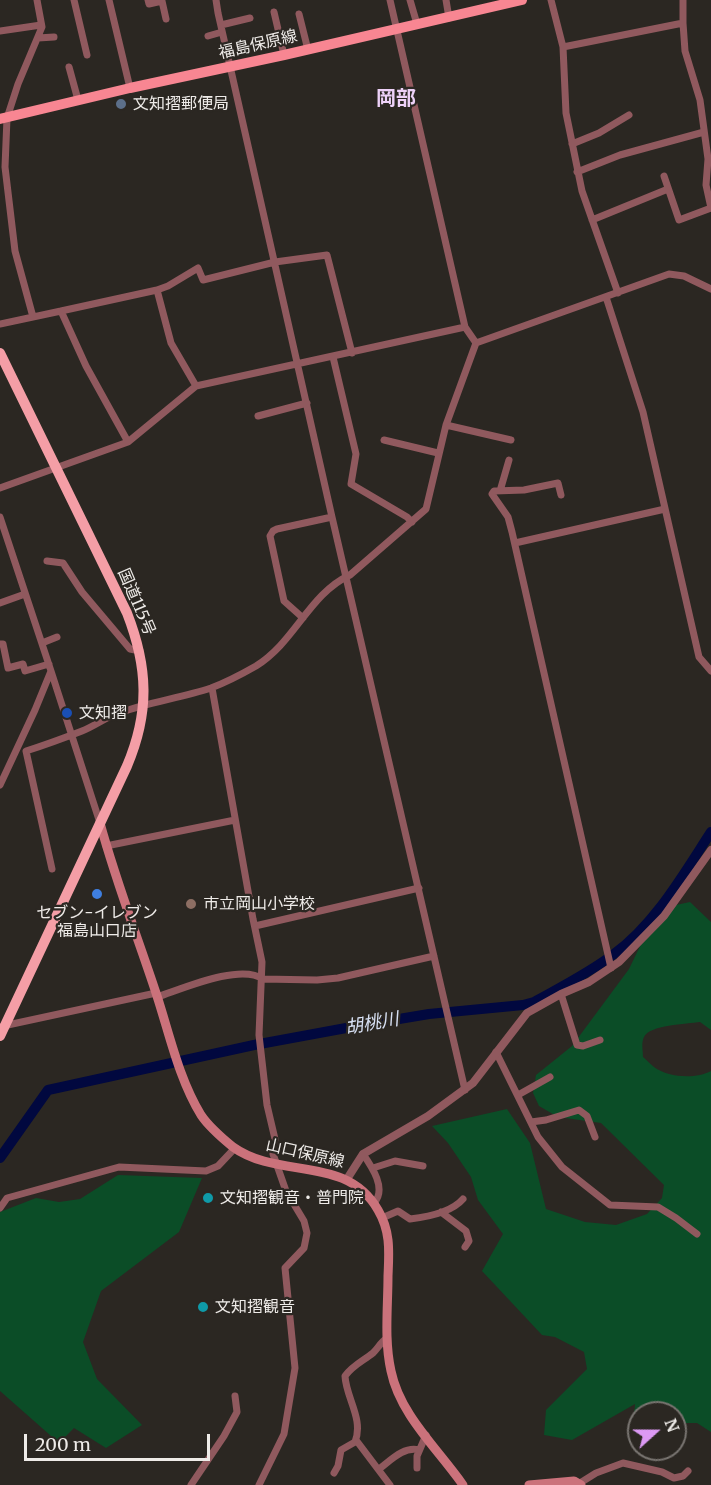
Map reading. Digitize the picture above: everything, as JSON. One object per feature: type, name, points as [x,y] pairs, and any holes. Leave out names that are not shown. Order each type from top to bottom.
[{"type":"highway","name":"国道115号","points":[[0,353],[128,614],[140,651],[145,704],[132,754],[2,1029]]},
{"type":"main road","name":"福島保原線","points":[[4,119],[129,88],[308,50],[515,1]]},
{"type":"main road","name":"山口保原線","points":[[100,823],[156,995],[192,1098],[202,1117],[234,1148],[278,1165],[318,1171],[347,1179],[362,1189],[374,1203],[387,1231],[390,1250],[387,1338],[391,1371],[398,1395],[463,1485]]},
{"type":"main road","points":[[529,1485],[574,1481],[580,1484]]},
{"type":"street","points":[[33,317],[19,270],[8,195],[4,119],[38,38],[41,25],[37,0]]},
{"type":"street","points":[[74,0],[87,55]]},
{"type":"street","points":[[109,0],[129,88]]},
{"type":"street","points":[[148,0],[148,4],[162,2],[166,19]]},
{"type":"street","points":[[216,0],[332,517],[465,1090]]},
{"type":"street","points":[[390,0],[465,327],[476,343]]},
{"type":"street","points":[[410,0],[417,24]]},
{"type":"street","points":[[446,0],[449,18]]},
{"type":"street","points":[[551,0],[563,47],[566,113],[577,172],[618,293]]},
{"type":"street","points":[[664,176],[679,220],[711,208],[706,185],[708,159],[698,91],[685,51],[683,0]]},
{"type":"street","points":[[274,12],[284,55]]},
{"type":"street","points":[[299,14],[308,50]]},
{"type":"street","points":[[208,36],[250,18]]},
{"type":"street","points":[[563,47],[683,23]]},
{"type":"street","points":[[0,31],[41,25]]},
{"type":"street","points":[[38,38],[54,37]]},
{"type":"street","points":[[69,67],[78,100]]},
{"type":"street","points":[[572,144],[599,133],[629,115]]},
{"type":"street","points":[[577,172],[620,155],[704,132]]},
{"type":"street","points":[[592,220],[668,189]]},
{"type":"street","points":[[0,324],[157,290],[198,268],[203,280],[275,262],[327,255],[352,353]]},
{"type":"street","points":[[476,343],[672,273],[711,289]]},
{"type":"street","points":[[157,290],[171,343],[196,386]]},
{"type":"street","points":[[606,297],[643,412],[699,657],[711,671]]},
{"type":"street","points":[[61,311],[86,366],[128,442]]},
{"type":"street","points":[[0,488],[128,442],[196,386],[465,327]]},
{"type":"street","points":[[0,763],[26,751],[83,731],[117,713],[212,687],[238,676],[264,660],[291,636],[325,591],[426,509],[446,425],[476,343]]},
{"type":"street","points":[[333,357],[356,454],[351,484],[412,522]]},
{"type":"street","points":[[258,416],[307,404]]},
{"type":"street","points":[[446,425],[511,440]]},
{"type":"street","points":[[384,440],[438,453]]},
{"type":"street","points":[[500,491],[509,460]]},
{"type":"street","points":[[561,495],[558,483],[492,494],[508,518],[515,543],[611,968]]},
{"type":"street","points":[[515,543],[665,509]]},
{"type":"street","points":[[0,517],[1,528],[73,734],[100,823]]},
{"type":"street","points":[[303,618],[284,601],[270,536],[277,529],[332,517]]},
{"type":"street","points":[[47,561],[63,563],[82,592],[130,650],[140,651]]},
{"type":"street","points":[[0,603],[25,594]]},
{"type":"street","points":[[42,643],[57,637]]},
{"type":"street","points":[[0,644],[3,644],[8,668],[23,664],[25,671],[50,668]]},
{"type":"street","points":[[0,785],[50,668]]},
{"type":"street","points":[[212,687],[262,962],[259,1047],[267,1105],[275,1139],[273,1154],[286,1191],[304,1221],[307,1237],[304,1248],[285,1268],[295,1368],[284,1434],[259,1485]]},
{"type":"street","points":[[26,751],[52,868]]},
{"type":"street","points":[[106,846],[235,820]]},
{"type":"street","points":[[347,1179],[363,1154],[400,1133],[465,1090],[477,1078],[527,1012],[589,982],[611,968],[664,916],[711,849]]},
{"type":"street","points":[[255,926],[419,888]]},
{"type":"street","points":[[2,1029],[156,995],[222,975],[255,976],[263,979],[317,980],[338,978],[434,956]]},
{"type":"street","points":[[561,994],[577,1045],[583,1046],[600,1040]]},
{"type":"street","points":[[496,1052],[538,1137],[562,1167],[610,1205],[658,1207],[697,1234]]},
{"type":"street","points":[[518,1095],[550,1077]]},
{"type":"street","points":[[531,1122],[579,1110],[587,1116],[595,1137]]},
{"type":"street","points":[[0,1208],[7,1198],[109,1168],[131,1166],[206,1171],[218,1166],[234,1148]]},
{"type":"street","points":[[363,1154],[373,1168],[379,1191],[374,1203]]},
{"type":"street","points":[[373,1168],[395,1161],[423,1166]]},
{"type":"street","points":[[382,1218],[398,1211],[410,1219],[441,1212],[459,1204],[463,1199]]},
{"type":"street","points":[[441,1212],[466,1231],[469,1241],[465,1247]]},
{"type":"street","points":[[334,1473],[342,1449],[356,1440],[358,1433],[345,1376],[351,1368],[374,1352],[387,1338]]},
{"type":"street","points":[[191,1485],[237,1412],[235,1396]]},
{"type":"street","points":[[417,1468],[419,1450],[426,1435]]},
{"type":"street","points":[[356,1440],[390,1485]]},
{"type":"street","points":[[379,1469],[402,1452],[416,1448],[419,1450]]},
{"type":"street","points":[[580,1484],[596,1473],[623,1463],[662,1472],[674,1478],[683,1476],[688,1471]]},
{"type":"green space","points":[[690,902],[711,922],[711,1030],[700,1022],[660,1028],[647,1033],[642,1047],[643,1057],[660,1071],[690,1076],[711,1071],[711,1432],[697,1423],[687,1423],[687,1401],[627,1401],[627,1409],[572,1440],[544,1435],[546,1410],[587,1369],[584,1352],[555,1337],[542,1335],[482,1271],[503,1234],[478,1200],[471,1177],[448,1143],[432,1126],[507,1109],[530,1143],[546,1209],[585,1222],[616,1225],[647,1214],[662,1198],[664,1185],[601,1123],[558,1117],[539,1106],[533,1093],[536,1075],[572,1046],[629,969],[655,915],[676,905]]},
{"type":"green space","points":[[118,1175],[202,1178],[179,1232],[101,1291],[83,1342],[97,1379],[142,1425],[106,1448],[74,1428],[59,1443],[0,1391],[0,1212],[36,1198],[59,1202],[80,1199]]},
{"type":"waterway","name":"胡桃川","points":[[0,1158],[48,1090],[254,1045],[357,1026],[429,1014],[534,1002],[575,980],[629,942],[655,914],[679,882],[711,832]]},
{"type":"place","name":"文知摺郵便局","points":[[121,104]]},
{"type":"place","name":"文知摺","points":[[67,713]]},
{"type":"place","name":"セブン-イレブン 福島山口店","points":[[97,894]]},
{"type":"place","name":"市立岡山小学校","points":[[191,904]]},
{"type":"place","name":"文知摺観音・普門院","points":[[208,1198]]},
{"type":"place","name":"文知摺観音","points":[[203,1307]]},
{"type":"district","name":"岡部","points":[[396,99]]}]
